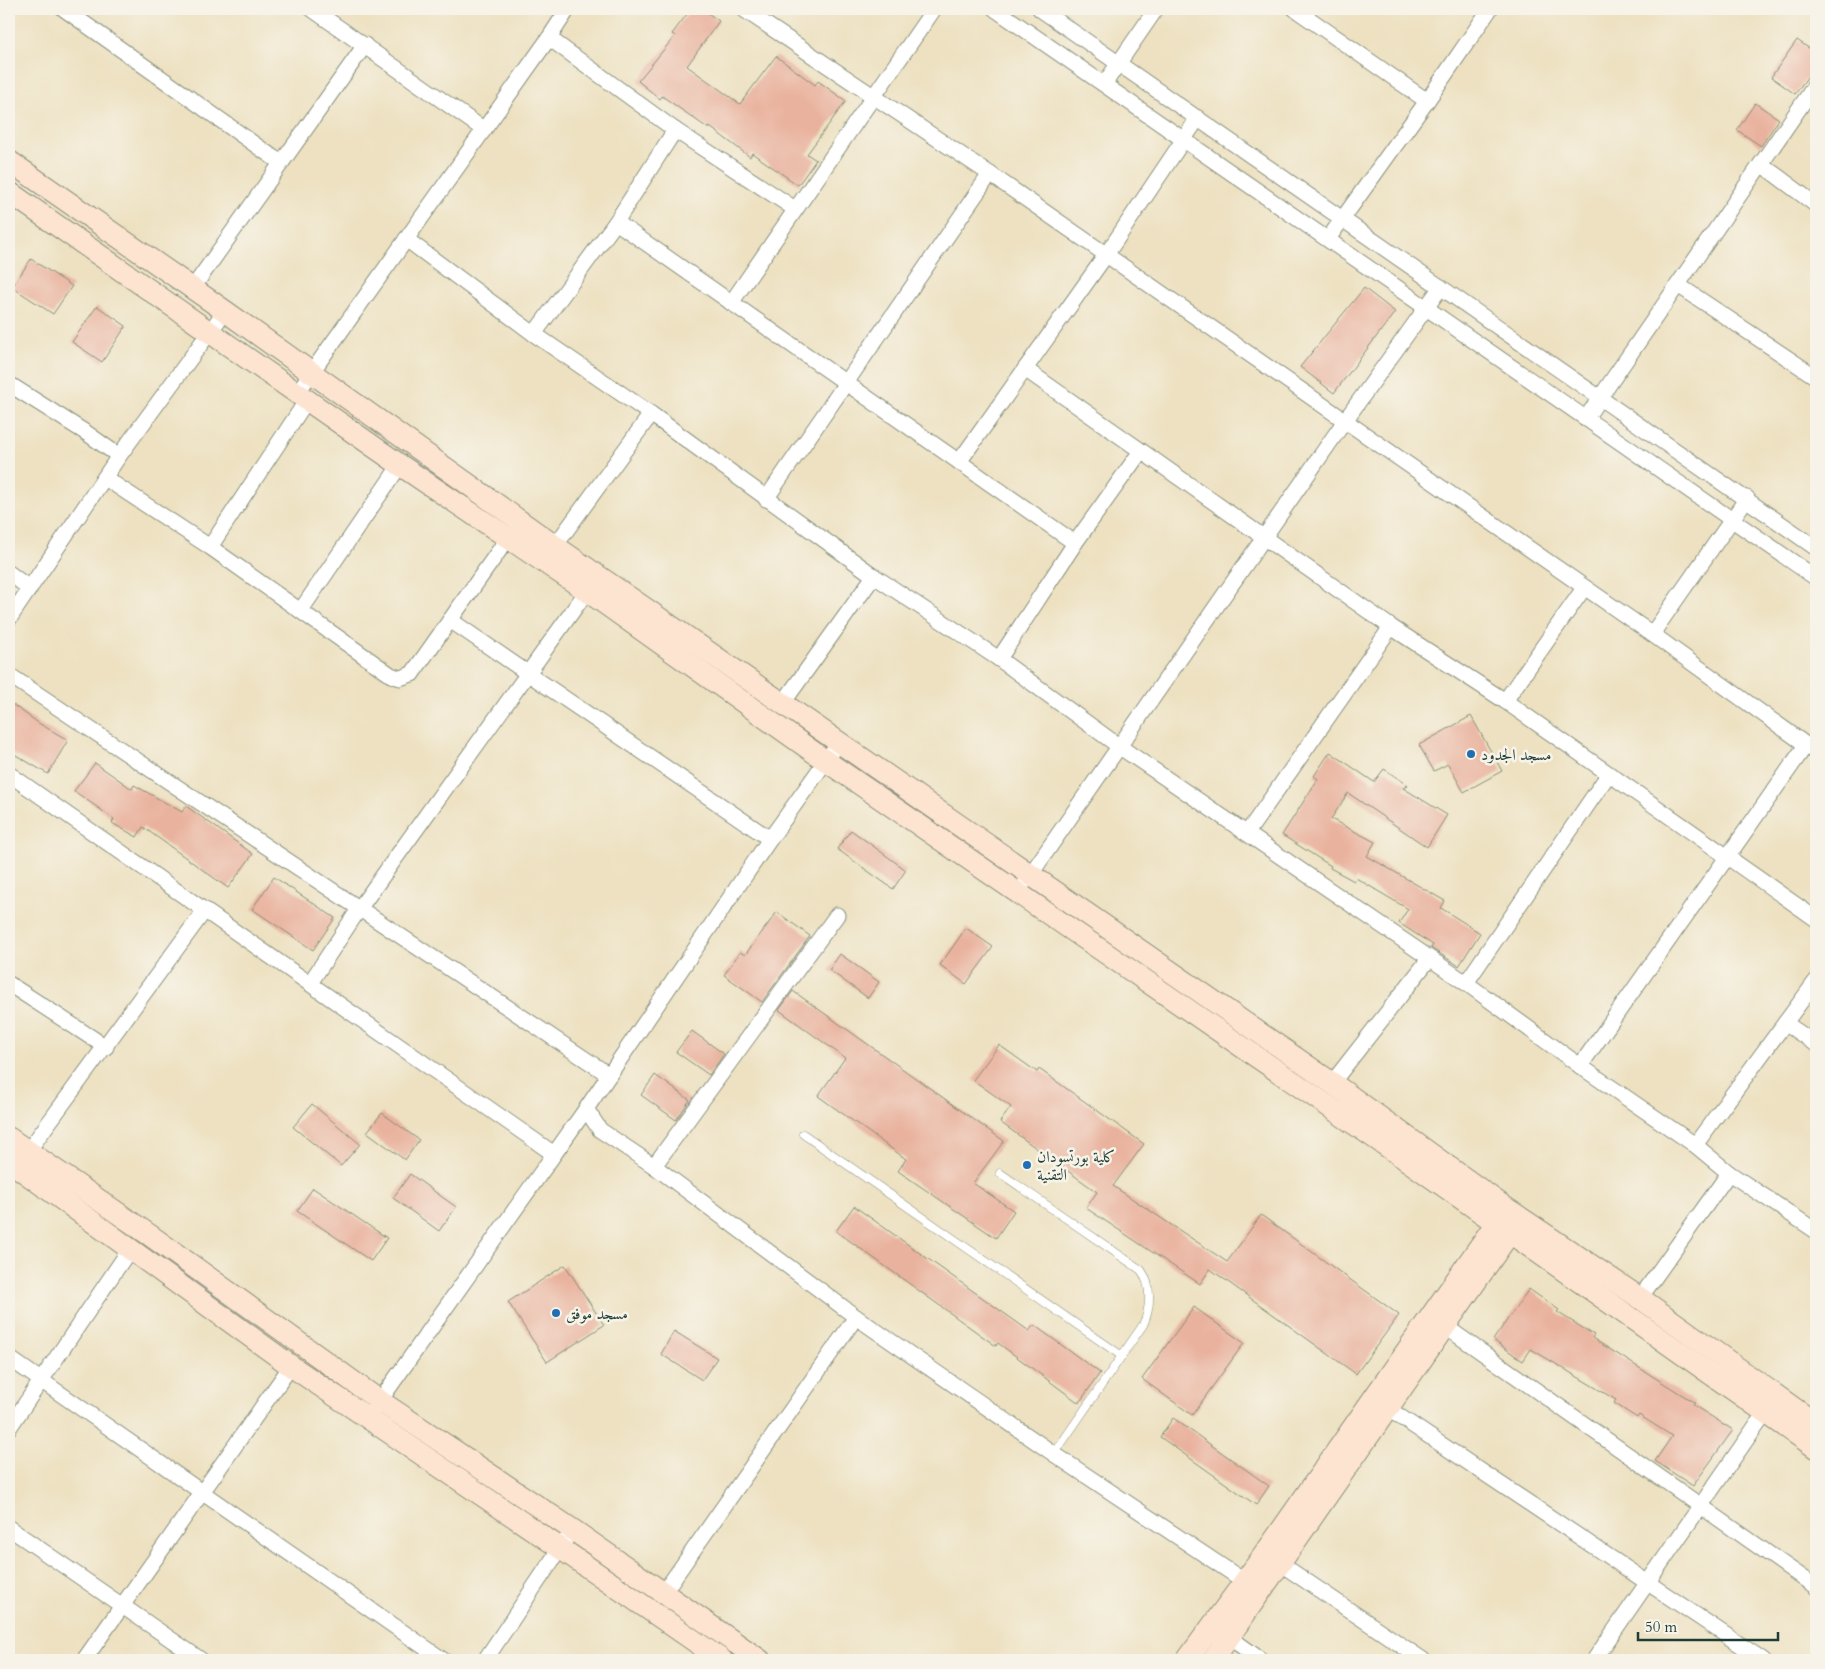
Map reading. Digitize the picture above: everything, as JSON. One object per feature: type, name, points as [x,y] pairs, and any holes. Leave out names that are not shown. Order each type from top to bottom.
[{"type":"street","points":[[64,9],[281,163]]},
{"type":"street","points":[[312,9],[483,129]]},
{"type":"street","points":[[743,9],[990,174],[1344,422],[1652,634],[1811,749],[1725,858],[1580,1066]]},
{"type":"street","points":[[731,303],[934,9]]},
{"type":"street","points":[[995,9],[1105,83],[1184,140],[1816,578]]},
{"type":"street","points":[[1040,9],[1601,396],[1816,548]]},
{"type":"street","points":[[1105,83],[1156,9]]},
{"type":"street","points":[[1295,9],[1427,101]]},
{"type":"street","points":[[1328,239],[1490,9]]},
{"type":"street","points":[[210,547],[302,396],[312,373],[549,38],[561,11]]},
{"type":"street","points":[[549,38],[675,130],[795,208]]},
{"type":"street","points":[[192,289],[365,45]]},
{"type":"street","points":[[1586,418],[1816,84]]},
{"type":"street","points":[[959,462],[1106,255],[1198,118]]},
{"type":"street","points":[[534,334],[616,222],[675,130]]},
{"type":"street","points":[[9,162],[225,311],[555,546],[840,741],[1332,1083],[1619,1308],[1770,1405],[1816,1424]]},
{"type":"street","points":[[1761,164],[1816,205]]},
{"type":"street","points":[[766,499],[844,382],[990,174]]},
{"type":"street","points":[[9,192],[400,465],[587,591],[826,762],[1018,893],[1508,1220],[1640,1298],[1770,1405],[1816,1448]]},
{"type":"street","points":[[616,222],[1075,543]]},
{"type":"street","points":[[406,239],[534,334],[652,414],[874,576],[999,659],[1120,747],[1429,959],[1466,982],[1580,1066],[1695,1145],[1729,1173],[1816,1231]]},
{"type":"street","points":[[1678,285],[1816,377]]},
{"type":"street","points":[[1018,893],[1265,539],[1344,422],[1441,287]]},
{"type":"street","points":[[9,619],[119,456],[225,311]]},
{"type":"street","points":[[1025,369],[1391,627],[1505,701],[1725,858],[1816,919]]},
{"type":"street","points":[[9,384],[119,456]]},
{"type":"street","points":[[555,546],[652,414]]},
{"type":"street","points":[[999,659],[1075,543],[1141,451]]},
{"type":"street","points":[[301,610],[400,465]]},
{"type":"street","points":[[105,478],[210,547],[391,675],[400,678],[412,674],[508,538]]},
{"type":"street","points":[[1652,634],[1747,498]]},
{"type":"street","points":[[9,573],[29,588]]},
{"type":"street","points":[[784,703],[874,576]]},
{"type":"street","points":[[1505,701],[1584,588]]},
{"type":"street","points":[[310,983],[359,908],[587,591]]},
{"type":"street","points":[[450,620],[526,674],[770,838]]},
{"type":"street","points":[[1247,833],[1391,627]]},
{"type":"street","points":[[9,675],[609,1075]]},
{"type":"street","points":[[367,1418],[586,1109],[770,838],[840,741]]},
{"type":"street","points":[[9,774],[554,1154]]},
{"type":"street","points":[[1466,982],[1608,775]]},
{"type":"street","points":[[28,1151],[106,1047],[204,910]]},
{"type":"street","points":[[654,1166],[837,915]]},
{"type":"street","points":[[1332,1083],[1429,959]]},
{"type":"street","points":[[1695,1145],[1816,981]]},
{"type":"street","points":[[9,984],[106,1047]]},
{"type":"street","points":[[1785,1023],[1816,1044]]},
{"type":"street","points":[[586,1109],[600,1130],[654,1166],[856,1316],[1054,1454],[1244,1581]]},
{"type":"street","points":[[9,1138],[151,1236],[380,1401],[664,1592],[760,1660]]},
{"type":"street","points":[[9,1161],[291,1366],[722,1660]]},
{"type":"street","points":[[1640,1298],[1729,1173]]},
{"type":"street","points":[[1213,1660],[1387,1408],[1446,1327],[1508,1220]]},
{"type":"street","points":[[1187,1660],[1508,1220]]},
{"type":"street","points":[[9,1428],[130,1249]]},
{"type":"street","points":[[664,1592],[856,1316]]},
{"type":"street","points":[[1446,1327],[1703,1505],[1816,1587]]},
{"type":"street","points":[[9,1358],[443,1660]]},
{"type":"street","points":[[84,1660],[291,1366]]},
{"type":"street","points":[[1594,1660],[1703,1505],[1770,1405]]},
{"type":"street","points":[[1387,1408],[1763,1660]]},
{"type":"street","points":[[9,1528],[124,1605],[201,1660]]},
{"type":"street","points":[[485,1660],[573,1530]]},
{"type":"street","points":[[1281,1564],[1423,1660]]},
{"type":"street","points":[[1230,1637],[1261,1660]]},
{"type":"lane","points":[[803,1134],[1122,1356]]},
{"type":"lane","points":[[1000,1172],[1141,1270],[1146,1277],[1149,1306],[1147,1317],[1054,1454]]},
{"type":"building","points":[[691,9],[702,9],[719,21],[687,66],[740,104],[776,56],[815,85],[818,81],[846,101],[807,154],[816,160],[798,185],[752,153],[750,157],[710,127],[709,129],[662,96],[660,99],[638,81],[675,36],[672,34]]},
{"type":"building","points":[[1797,40],[1816,53],[1816,65],[1795,94],[1771,77]]},
{"type":"building","points":[[1755,103],[1779,119],[1761,146],[1737,130]]},
{"type":"building","points":[[31,259],[72,286],[53,314],[12,287]]},
{"type":"building","points":[[1364,288],[1395,312],[1334,393],[1300,367]]},
{"type":"building","points":[[97,306],[126,326],[102,362],[72,342]]},
{"type":"building","points":[[9,702],[40,724],[68,740],[48,774],[9,751]]},
{"type":"building","points":[[1471,716],[1502,771],[1464,792],[1448,764],[1434,771],[1419,745]]},
{"type":"building","points":[[1330,752],[1374,782],[1384,769],[1408,785],[1403,788],[1447,815],[1427,847],[1348,793],[1331,819],[1375,842],[1367,856],[1445,901],[1441,908],[1480,933],[1459,966],[1431,948],[1433,945],[1399,923],[1408,909],[1356,878],[1354,881],[1330,868],[1331,866],[1282,835],[1318,779],[1314,776]]},
{"type":"building","points":[[95,763],[132,789],[134,785],[182,812],[186,806],[253,854],[228,888],[143,827],[137,837],[112,823],[114,819],[74,791]]},
{"type":"building","points":[[851,830],[906,870],[893,889],[837,849]]},
{"type":"building","points":[[274,877],[335,918],[313,950],[252,909]]},
{"type":"building","points":[[777,912],[810,936],[762,1002],[724,975],[740,952],[745,955]]},
{"type":"building","points":[[966,928],[993,947],[966,984],[940,965]]},
{"type":"building","points":[[840,954],[879,982],[868,998],[829,970]]},
{"type":"building","points":[[793,991],[1004,1141],[973,1183],[1014,1211],[996,1238],[898,1171],[906,1159],[818,1096],[845,1058],[779,1010]]},
{"type":"building","points":[[692,1031],[724,1054],[709,1075],[676,1052]]},
{"type":"building","points":[[999,1045],[1037,1072],[1039,1069],[1144,1144],[1113,1186],[1227,1262],[1261,1215],[1399,1315],[1356,1374],[1210,1269],[1200,1284],[1086,1208],[1097,1192],[1000,1122],[1011,1107],[973,1080]]},
{"type":"building","points":[[655,1075],[690,1100],[676,1120],[641,1095]]},
{"type":"building","points":[[312,1104],[360,1144],[341,1166],[293,1127]]},
{"type":"building","points":[[382,1113],[419,1140],[405,1160],[367,1132]]},
{"type":"building","points":[[410,1174],[456,1207],[439,1231],[393,1198]]},
{"type":"building","points":[[313,1188],[387,1238],[371,1261],[297,1211]]},
{"type":"building","points":[[854,1206],[1029,1331],[1034,1325],[1100,1373],[1079,1403],[998,1343],[996,1346],[836,1231]]},
{"type":"building","points":[[565,1265],[604,1325],[547,1362],[508,1302]]},
{"type":"building","points":[[1529,1289],[1559,1310],[1557,1312],[1594,1335],[1592,1338],[1695,1403],[1693,1405],[1733,1430],[1693,1486],[1655,1461],[1672,1436],[1639,1415],[1637,1418],[1614,1403],[1616,1400],[1531,1349],[1523,1361],[1493,1340]]},
{"type":"building","points":[[1194,1307],[1244,1343],[1192,1415],[1142,1379]]},
{"type":"building","points":[[674,1331],[717,1358],[702,1380],[661,1354]]},
{"type":"building","points":[[1173,1418],[1269,1486],[1256,1505],[1160,1437]]},
{"type":"place","name":"مسجد الجدود","points":[[1471,754]]},
{"type":"place","name":"كلية بورتسودان التقنية","points":[[1027,1165]]},
{"type":"place","name":"مسجد موفق","points":[[556,1313]]}]
